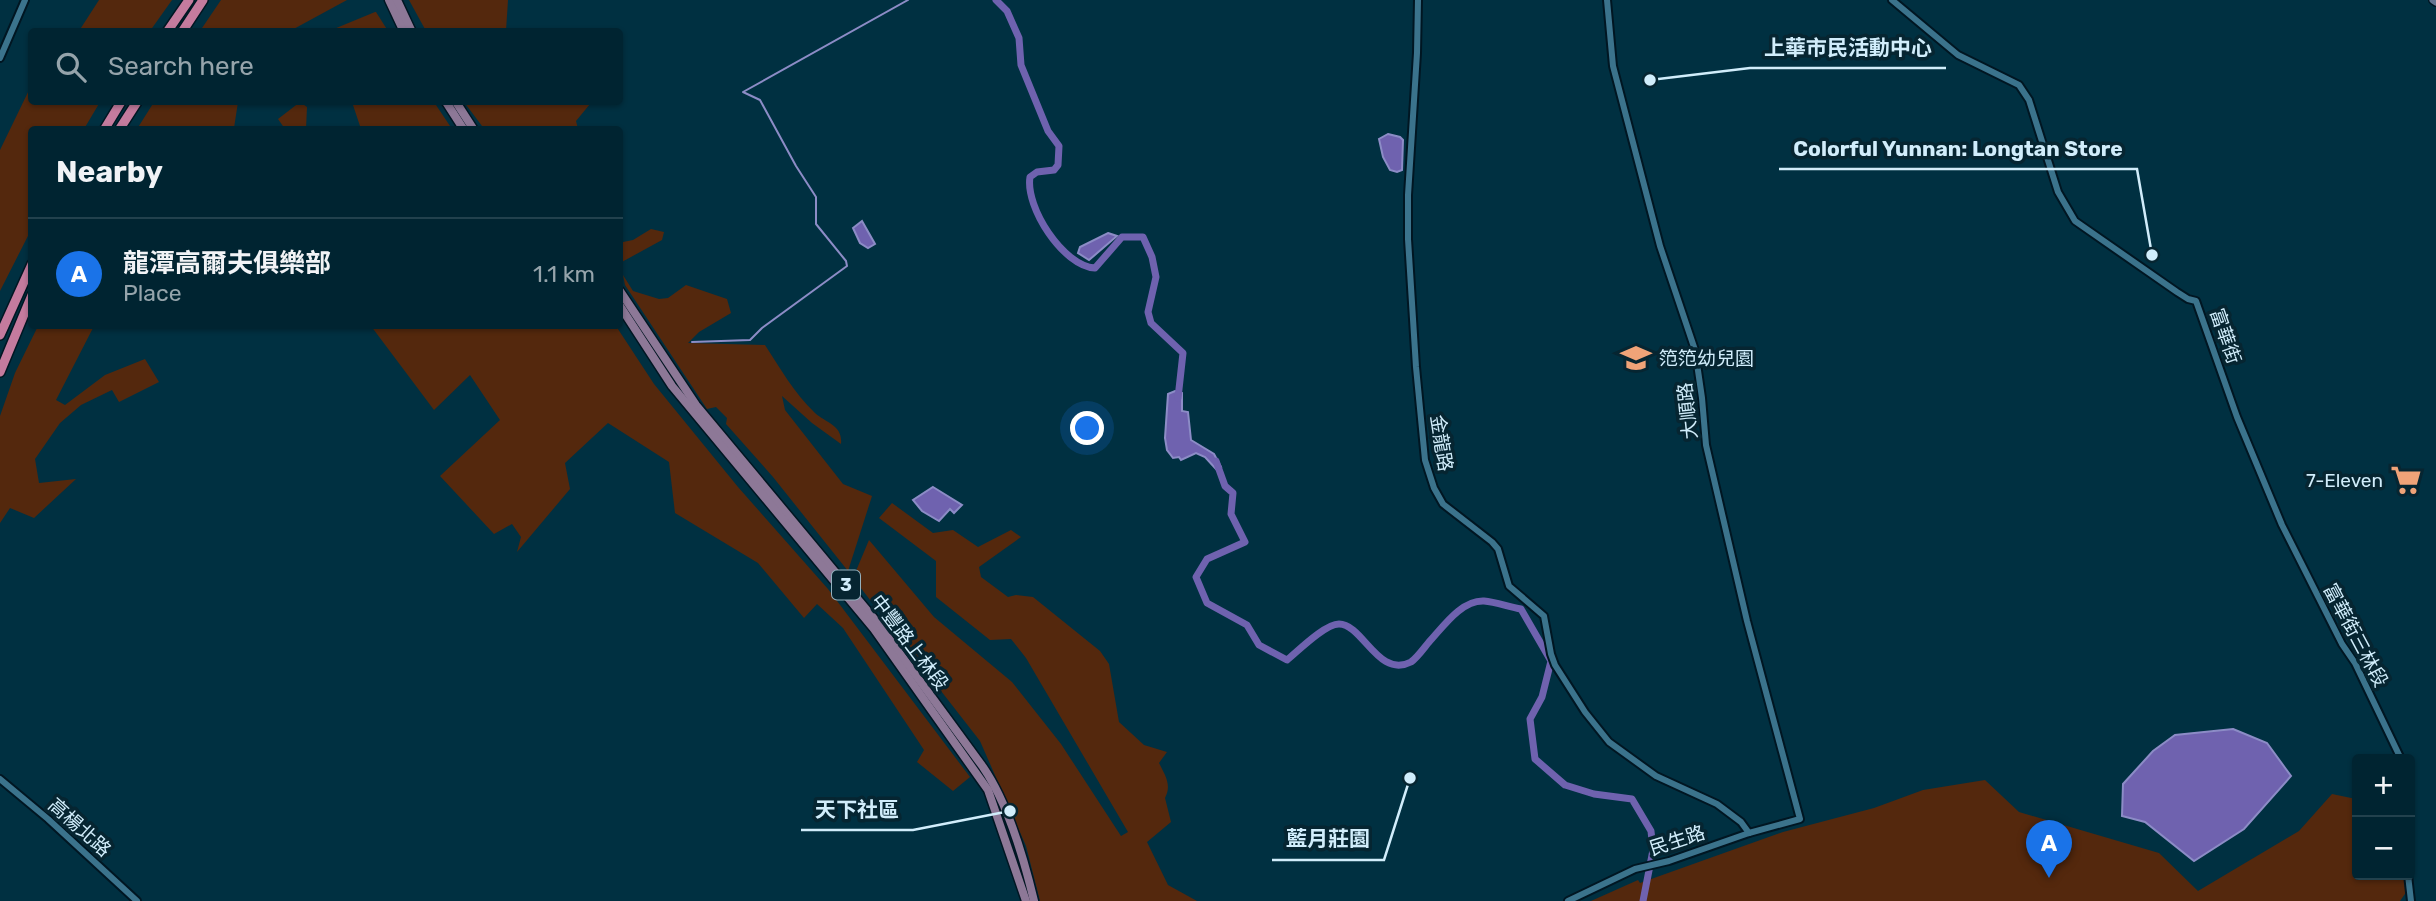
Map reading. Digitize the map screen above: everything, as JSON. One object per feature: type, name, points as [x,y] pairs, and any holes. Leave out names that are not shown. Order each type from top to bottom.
[{"type":"highway","points":[[170,28],[189,0]]},
{"type":"highway","points":[[185,28],[203,0]]},
{"type":"highway","points":[[106,126],[119,105]]},
{"type":"highway","points":[[122,126],[135,105]]},
{"type":"highway","points":[[0,335],[28,273]]},
{"type":"highway","points":[[0,372],[28,305]]},
{"type":"main road","points":[[389,0],[402,28]]},
{"type":"main road","points":[[397,0],[410,28]]},
{"type":"main road","points":[[448,105],[461,126]]},
{"type":"main road","points":[[458,105],[471,126]]},
{"type":"main road","name":"中豐路上林段","points":[[623,296],[696,405],[876,621],[983,766],[996,786],[1005,810],[1029,899]]},
{"type":"main road","name":"中豐路上林段","points":[[623,311],[672,386],[874,629],[988,790],[1029,899]]},
{"type":"street","points":[[0,58],[25,0]]},
{"type":"street","name":"金龍路","points":[[1418,0],[1418,54],[1408,195],[1408,239],[1416,367],[1425,460],[1429,475],[1443,504],[1498,549],[1509,586],[1544,616],[1550,654],[1555,665],[1601,735],[1656,776],[1724,808],[1741,822],[1749,833]]},
{"type":"street","name":"大順路","points":[[1606,0],[1612,66],[1660,246],[1695,350],[1706,445],[1746,621],[1800,819]]},
{"type":"street","name":"富華街","points":[[1892,0],[1958,55],[2019,85],[2029,100],[2057,191],[2076,221],[2185,297],[2196,301],[2238,417],[2282,525]]},
{"type":"street","name":"富華街三林段","points":[[2282,525],[2342,644],[2355,663],[2399,754]]},
{"type":"street","name":"高楊北路","points":[[0,779],[137,901]]},
{"type":"street","name":"民生路","points":[[1568,901],[1635,869],[1669,861],[1749,833],[1800,819]]},
{"type":"street","points":[[2409,880],[2412,901]]},
{"type":"shaded area","points":[[99,0],[172,0],[152,28],[81,28]]},
{"type":"shaded area","points":[[221,0],[347,0],[296,28],[202,28]]},
{"type":"shaded area","points":[[409,0],[508,0],[506,28],[424,28]]},
{"type":"shaded area","points":[[375,12],[386,28],[336,28]]},
{"type":"shaded area","points":[[28,92],[28,105],[98,105],[86,126],[28,126],[28,236],[0,291],[0,150]]},
{"type":"shaded area","points":[[152,105],[238,105],[234,126],[139,126]]},
{"type":"shaded area","points":[[296,105],[307,107],[306,126],[283,126],[278,119]]},
{"type":"shaded area","points":[[353,105],[436,105],[450,126],[360,126]]},
{"type":"shaded area","points":[[466,105],[589,105],[576,121],[577,126],[482,126]]},
{"type":"shaded area","points":[[1388,134],[1403,140],[1402,170],[1397,172],[1390,170],[1383,157],[1379,139]]},
{"type":"shaded area","points":[[862,221],[875,244],[868,248],[860,243],[853,228]]},
{"type":"shaded area","points":[[651,229],[664,232],[662,240],[623,261],[623,242],[633,240]]},
{"type":"shaded area","points":[[1108,233],[1117,236],[1089,260],[1078,253],[1080,247]]},
{"type":"shaded area","points":[[623,275],[633,291],[659,299],[668,298],[686,285],[727,299],[731,313],[699,332],[688,343],[765,345],[800,397],[815,413],[837,428],[841,444],[782,396],[785,410],[843,484],[872,496],[848,571],[773,477],[726,424],[727,418],[716,407],[707,409],[625,285]]},
{"type":"shaded area","points":[[37,329],[92,329],[56,400],[65,405],[105,375],[145,359],[159,382],[119,402],[112,390],[81,405],[60,423],[35,459],[39,483],[76,479],[34,518],[10,508],[0,523],[0,416],[15,373]]},
{"type":"shaded area","points":[[373,329],[618,329],[654,384],[738,487],[828,589],[970,777],[953,791],[917,762],[924,750],[843,628],[817,604],[804,618],[758,563],[675,513],[669,462],[608,423],[565,463],[570,489],[517,552],[521,537],[512,524],[494,534],[440,476],[500,420],[470,375],[434,410]]},
{"type":"shaded area","points":[[1175,391],[1182,393],[1182,411],[1188,412],[1191,440],[1214,454],[1221,467],[1216,469],[1205,457],[1196,453],[1181,460],[1179,457],[1173,458],[1167,450],[1165,438],[1168,394]]},
{"type":"shaded area","points":[[933,487],[962,505],[954,513],[950,509],[939,521],[922,511],[913,500]]},
{"type":"shaded area","points":[[892,503],[933,533],[953,530],[978,547],[1011,530],[1021,537],[979,567],[981,577],[1008,597],[1033,597],[1100,651],[1109,664],[1119,722],[1144,745],[1167,752],[1159,763],[1168,784],[1165,798],[1171,822],[1147,842],[1168,885],[1197,901],[1040,901],[1026,846],[980,741],[853,578],[869,540],[934,617],[1012,682],[1061,744],[1121,836],[1128,832],[1026,658],[1011,639],[990,640],[936,597],[936,561],[879,518]]},
{"type":"shaded area","points":[[2233,729],[2267,743],[2291,776],[2244,829],[2194,861],[2145,822],[2122,816],[2123,784],[2153,751],[2175,735]]},
{"type":"shaded area","points":[[1985,780],[2019,812],[2159,853],[2198,891],[2299,831],[2332,794],[2352,798],[2352,880],[2404,880],[2407,891],[2400,901],[1591,901],[1638,880],[1640,883],[1783,832],[1874,808],[1923,790]]},
{"type":"waterway","points":[[692,342],[750,340],[762,328],[847,266],[846,261],[816,224],[816,197],[760,100],[743,92],[908,0]]},
{"type":"waterway","points":[[996,0],[1007,11],[1019,38],[1021,65],[1048,131],[1059,146],[1058,165],[1054,170],[1037,172],[1030,177],[1030,189],[1040,218],[1059,246],[1071,257],[1083,265],[1095,268],[1122,237],[1143,237],[1152,257],[1156,277],[1148,312],[1151,323],[1183,353],[1178,398]]},
{"type":"waterway","points":[[1216,461],[1225,486],[1233,493],[1231,514],[1245,542],[1207,559],[1196,577],[1207,603],[1247,625],[1259,645],[1287,660],[1319,633],[1339,624],[1356,632],[1380,657],[1399,665],[1411,662],[1446,622],[1468,605],[1484,601],[1521,609],[1551,661],[1542,697],[1530,719],[1535,759],[1565,785],[1594,794],[1632,799],[1651,831],[1653,850],[1643,901]]},
{"type":"place","name":"上華市民活動中心","points":[[1650,80]]},
{"type":"place","name":"Colorful Yunnan: Longtan Store","points":[[2152,255]]},
{"type":"place","name":"笵笵幼兒園","points":[[1636,358]]},
{"type":"place","name":"7-Eleven","points":[[2406,480]]},
{"type":"place","name":"藍月莊園","points":[[1410,778]]},
{"type":"place","name":"天下社區","points":[[1010,811]]},
{"type":"place","name":"龍潭高爾夫俱樂部","points":[[2049,878]]}]
